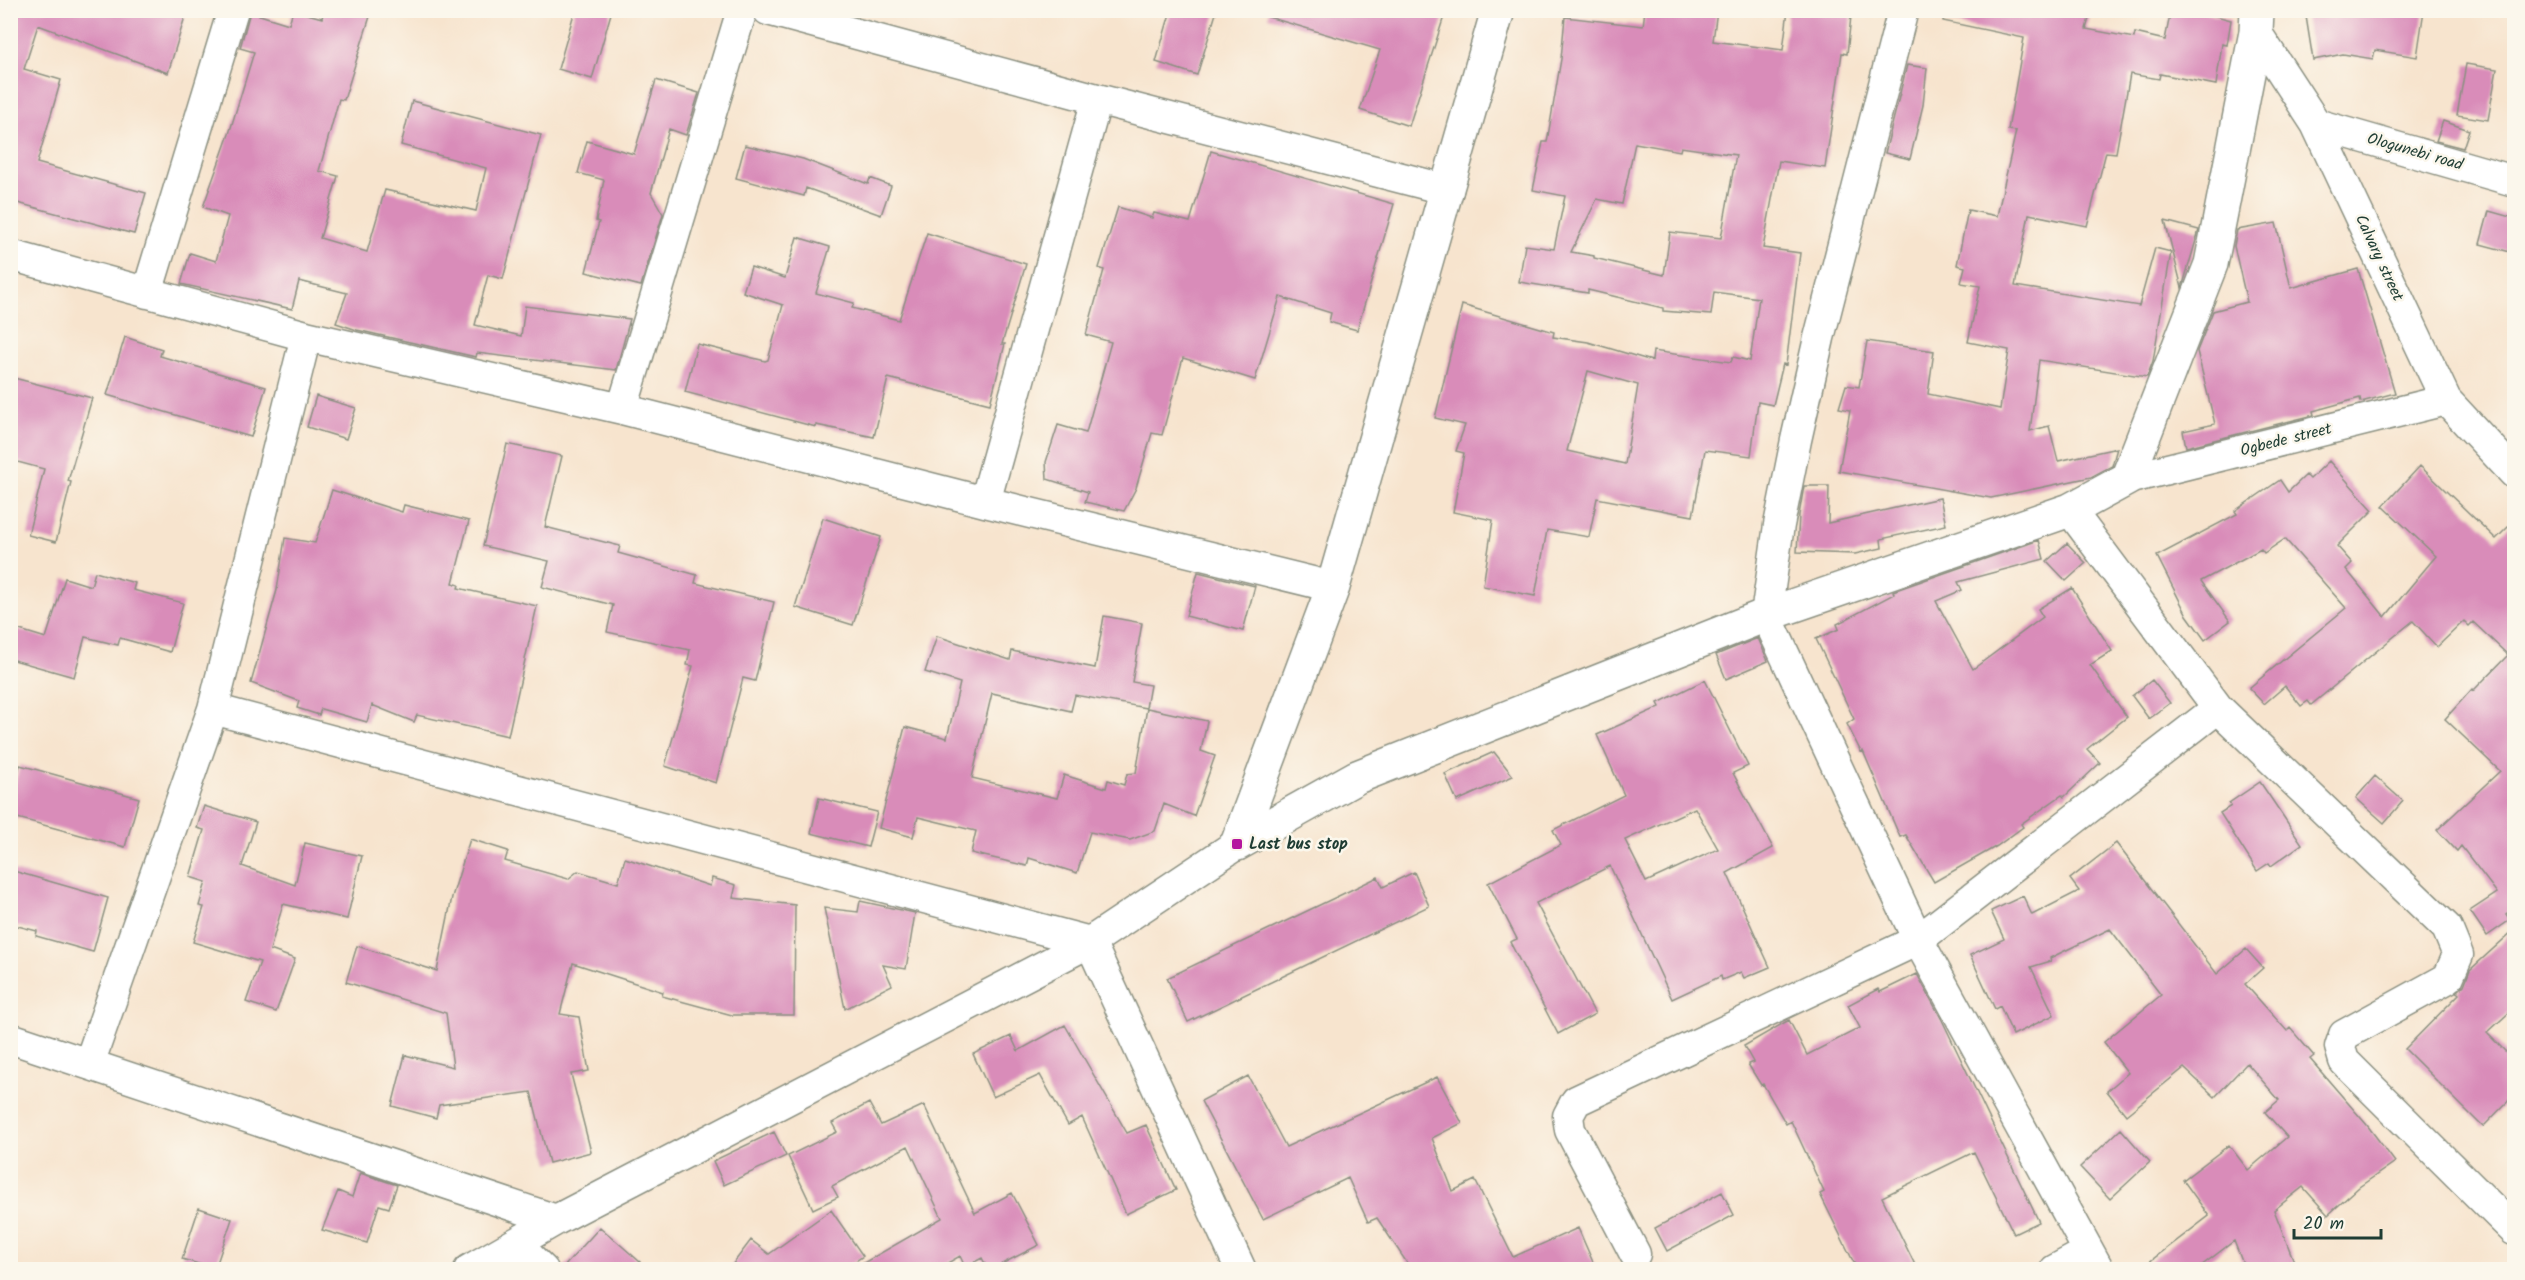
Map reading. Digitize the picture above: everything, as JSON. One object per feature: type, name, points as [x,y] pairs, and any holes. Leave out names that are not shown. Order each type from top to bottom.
[{"type":"street","points":[[147,293],[232,10]]},
{"type":"street","points":[[622,409],[742,10]]},
{"type":"street","points":[[768,10],[1097,99],[1448,190]]},
{"type":"street","points":[[1237,844],[1332,587],[1498,10]]},
{"type":"street","points":[[1903,10],[1796,440],[1779,525],[1766,615],[1918,940],[2093,1261],[2055,1269]]},
{"type":"street","points":[[469,1269],[556,1220],[1090,942],[1237,844],[1357,777],[1766,615],[2070,510],[2127,479],[2211,264],[2256,21]]},
{"type":"street","name":"Calvary street","points":[[2256,21],[2316,124],[2446,400],[2514,473]]},
{"type":"street","points":[[985,502],[1097,99]]},
{"type":"street","name":"Ologunebi road","points":[[2316,124],[2514,181]]},
{"type":"street","points":[[10,255],[306,336],[622,409],[985,502],[1332,587]]},
{"type":"street","points":[[89,1064],[213,709],[306,336]]},
{"type":"street","name":"Ogbede street","points":[[2127,479],[2446,400]]},
{"type":"street","points":[[2070,510],[2218,708],[2447,928],[2458,955],[2448,978],[2344,1035],[2340,1047],[2344,1062],[2514,1230]]},
{"type":"street","points":[[1635,1254],[1570,1130],[1568,1116],[1576,1101],[1918,940],[2218,708]]},
{"type":"street","points":[[213,709],[1090,942]]},
{"type":"street","points":[[1090,942],[1241,1269]]},
{"type":"street","points":[[10,1038],[556,1220]]},
{"type":"street","points":[[516,1244],[543,1269]]},
{"type":"building","points":[[10,10],[187,10],[168,73],[38,25],[24,69],[61,80],[37,163],[146,193],[134,234],[10,201]]},
{"type":"building","points":[[293,10],[322,18],[324,10],[372,10],[344,100],[339,99],[319,171],[338,176],[320,238],[367,252],[385,190],[476,211],[486,168],[401,145],[412,101],[541,135],[503,279],[488,275],[475,325],[521,336],[525,306],[630,319],[616,370],[477,353],[476,357],[357,330],[336,323],[347,293],[299,281],[292,309],[181,284],[190,253],[216,261],[228,216],[203,207],[229,134],[254,52],[240,48],[250,12],[289,24]]},
{"type":"building","points":[[575,10],[612,10],[592,79],[558,69]]},
{"type":"building","points":[[1171,10],[1217,10],[1197,75],[1156,62]]},
{"type":"building","points":[[1269,10],[1446,10],[1409,126],[1360,110],[1380,50],[1268,17]]},
{"type":"building","points":[[1645,10],[1717,10],[1713,41],[1783,50],[1788,10],[1851,16],[1847,54],[1842,53],[1825,168],[1779,161],[1763,248],[1800,253],[1786,365],[1783,364],[1773,405],[1758,402],[1751,456],[1705,450],[1693,516],[1597,498],[1589,537],[1547,530],[1535,596],[1483,586],[1493,520],[1453,512],[1464,453],[1456,451],[1465,425],[1435,418],[1462,305],[1554,332],[1553,337],[1588,342],[1652,361],[1653,351],[1731,362],[1733,357],[1750,361],[1759,298],[1714,292],[1711,315],[1663,311],[1663,308],[1588,290],[1588,293],[1519,282],[1525,245],[1554,249],[1565,196],[1533,190],[1543,142],[1547,142],[1561,59],[1565,17],[1643,26]],"holes":[[[1635,143],[1680,151],[1681,147],[1736,155],[1721,238],[1670,232],[1664,275],[1571,252],[1597,199],[1622,204]],[[1588,371],[1638,385],[1625,464],[1567,451]]]},
{"type":"building","points":[[1944,10],[2072,10],[2090,15],[2086,29],[2134,38],[2135,33],[2165,40],[2171,10],[2194,10],[2231,20],[2227,45],[2222,44],[2216,85],[2160,74],[2159,79],[2130,74],[2116,153],[2106,152],[2087,226],[2029,214],[2015,286],[2139,306],[2155,248],[2171,252],[2153,361],[2147,377],[2039,360],[2030,431],[2049,426],[2058,461],[2117,448],[2112,466],[2091,477],[1991,498],[1839,471],[1850,410],[1839,408],[1846,385],[1859,387],[1867,341],[1934,351],[1928,394],[2000,409],[2009,350],[1968,342],[1980,286],[1961,283],[1965,267],[1957,265],[1968,210],[1997,216],[2016,131],[2008,130],[2024,38],[1943,21]]},
{"type":"building","points":[[2305,10],[2424,10],[2417,57],[2375,50],[2373,59],[2343,54],[2313,60]]},
{"type":"building","points":[[2466,64],[2497,69],[2488,120],[2457,115]]},
{"type":"building","points":[[1907,65],[1927,68],[1923,105],[1910,159],[1885,153]]},
{"type":"building","points":[[656,80],[699,93],[686,135],[669,129],[651,193],[663,214],[641,286],[586,272],[599,222],[596,221],[604,180],[578,173],[587,141],[634,154]]},
{"type":"building","points":[[2443,121],[2469,130],[2463,148],[2436,141]]},
{"type":"building","points":[[745,145],[803,159],[868,184],[870,178],[891,186],[881,215],[806,188],[804,196],[736,178]]},
{"type":"building","points":[[1211,151],[1394,204],[1357,330],[1329,322],[1331,313],[1280,297],[1255,380],[1183,358],[1162,435],[1152,433],[1136,488],[1124,511],[1085,502],[1088,492],[1047,479],[1046,462],[1058,425],[1086,433],[1111,342],[1086,335],[1104,270],[1099,268],[1118,207],[1152,218],[1154,213],[1190,222]]},
{"type":"building","points":[[2489,211],[2514,218],[2514,253],[2480,244]]},
{"type":"building","points":[[2165,221],[2199,230],[2182,288]]},
{"type":"building","points":[[2276,223],[2291,288],[2358,269],[2395,393],[2361,402],[2360,398],[2313,411],[2314,415],[2186,447],[2183,431],[2215,424],[2197,351],[2213,311],[2247,302],[2234,246],[2237,230]]},
{"type":"building","points":[[927,233],[1026,264],[1002,344],[1005,344],[990,404],[888,378],[874,437],[816,425],[816,427],[685,392],[697,344],[768,360],[783,305],[743,292],[751,267],[785,278],[797,237],[830,247],[816,293],[854,303],[852,308],[899,320]]},
{"type":"building","points":[[125,337],[162,349],[160,356],[266,387],[251,437],[107,395]]},
{"type":"building","points":[[10,377],[92,398],[68,481],[71,482],[56,542],[28,535],[44,469],[10,460]]},
{"type":"building","points":[[316,396],[356,408],[346,439],[307,427]]},
{"type":"building","points":[[507,444],[562,456],[545,527],[620,546],[618,553],[697,575],[695,583],[774,602],[755,681],[743,678],[716,783],[665,766],[693,666],[687,665],[690,650],[607,632],[613,605],[542,587],[549,561],[483,546]]},
{"type":"building","points":[[2329,461],[2373,510],[2337,546],[2352,563],[2346,569],[2385,617],[2436,556],[2383,506],[2420,466],[2496,539],[2514,521],[2514,915],[2511,910],[2506,914],[2510,920],[2487,936],[2470,911],[2497,893],[2461,846],[2457,851],[2437,830],[2500,771],[2445,719],[2472,689],[2473,691],[2508,655],[2473,622],[2469,626],[2464,621],[2437,647],[2413,621],[2311,705],[2308,701],[2301,706],[2285,686],[2264,704],[2249,688],[2346,608],[2285,539],[2264,553],[2261,549],[2201,581],[2230,621],[2205,640],[2187,615],[2157,556],[2237,514],[2235,511],[2280,480],[2288,492],[2306,475],[2310,479]]},
{"type":"building","points":[[1804,486],[1829,486],[1828,523],[1940,498],[1946,525],[1881,539],[1882,548],[1855,554],[1797,552],[1799,515]]},
{"type":"building","points":[[332,490],[402,512],[404,505],[469,521],[453,583],[459,585],[458,588],[537,606],[508,736],[417,715],[414,722],[372,705],[367,722],[321,709],[319,715],[297,708],[299,701],[251,683],[277,590],[285,538],[315,543]]},
{"type":"building","points":[[823,518],[881,537],[853,625],[795,607]]},
{"type":"building","points":[[2039,540],[2044,559],[1958,582],[1962,590],[1936,601],[1973,669],[2043,617],[2038,609],[2072,588],[2112,651],[2090,665],[2127,717],[2087,749],[2100,763],[2064,797],[2062,795],[2021,824],[2023,827],[1997,846],[1934,882],[1906,835],[1900,837],[1863,751],[1861,752],[1847,724],[1854,719],[1816,639],[1839,629],[1837,624],[1894,594],[1893,591]]},
{"type":"building","points":[[2067,543],[2086,563],[2066,581],[2047,561]]},
{"type":"building","points":[[95,572],[135,583],[133,590],[183,603],[170,652],[120,638],[118,645],[85,637],[74,677],[10,659],[10,627],[46,638],[65,578],[91,586]]},
{"type":"building","points":[[1198,572],[1255,586],[1243,631],[1186,616]]},
{"type":"building","points":[[1104,616],[1142,623],[1132,682],[1150,685],[1146,708],[1075,695],[1071,711],[992,693],[972,778],[1057,798],[1064,775],[1106,788],[1108,780],[1124,785],[1127,774],[1136,773],[1147,708],[1207,721],[1201,751],[1215,756],[1194,816],[1164,804],[1155,831],[1130,840],[1090,832],[1077,873],[1029,858],[1027,866],[971,853],[976,831],[918,817],[913,837],[879,828],[905,727],[947,738],[960,683],[925,672],[937,636],[1010,660],[1012,651],[1095,668]]},
{"type":"building","points":[[1758,638],[1768,661],[1726,679],[1716,655]]},
{"type":"building","points":[[1705,680],[1748,766],[1733,773],[1773,848],[1727,873],[1770,967],[1744,978],[1741,972],[1722,980],[1721,976],[1672,999],[1610,866],[1536,903],[1595,1014],[1558,1034],[1510,942],[1517,939],[1488,883],[1561,845],[1553,830],[1624,795],[1597,735],[1660,707],[1658,703]],"holes":[[[1695,808],[1718,849],[1646,882],[1625,840]]]},
{"type":"building","points":[[2152,680],[2170,703],[2149,719],[2132,696]]},
{"type":"building","points":[[1494,752],[1513,776],[1457,801],[1445,774]]},
{"type":"building","points":[[20,765],[139,798],[125,847],[10,816],[10,799]]},
{"type":"building","points":[[2375,776],[2403,801],[2384,823],[2356,798]]},
{"type":"building","points":[[2260,782],[2302,844],[2271,866],[2269,863],[2257,871],[2220,813],[2231,806],[2229,803]]},
{"type":"building","points":[[819,798],[877,812],[868,847],[811,833]]},
{"type":"building","points":[[204,806],[256,822],[242,866],[295,885],[305,843],[362,856],[347,919],[283,904],[270,950],[295,959],[276,1012],[246,1002],[260,962],[193,942],[204,907],[199,906],[206,882],[190,877],[204,830],[197,828]]},
{"type":"building","points":[[470,839],[508,851],[505,861],[568,879],[578,871],[618,883],[625,858],[710,886],[712,878],[736,885],[733,898],[795,905],[794,1015],[732,1015],[662,996],[663,992],[573,963],[560,1014],[579,1017],[589,1071],[571,1074],[591,1152],[549,1163],[531,1092],[439,1105],[436,1118],[392,1106],[405,1055],[453,1067],[446,1013],[346,982],[357,946],[437,971],[452,897]]},
{"type":"building","points":[[2116,843],[2217,974],[2246,949],[2263,968],[2245,984],[2287,1031],[2290,1028],[2314,1056],[2310,1059],[2367,1125],[2395,1162],[2359,1187],[2328,1215],[2303,1187],[2274,1210],[2297,1269],[2245,1269],[2234,1241],[2197,1269],[2140,1269],[2209,1216],[2183,1180],[2229,1145],[2248,1170],[2287,1137],[2265,1112],[2279,1100],[2247,1063],[2215,1097],[2184,1068],[2126,1115],[2107,1091],[2128,1073],[2104,1042],[2161,995],[2110,929],[2050,958],[2051,961],[2031,967],[2054,1015],[2013,1035],[2000,1006],[1995,1009],[1970,955],[2004,939],[1991,911],[2023,896],[2032,915],[2079,891],[2070,879]]},
{"type":"building","points":[[10,870],[108,898],[93,952],[36,936],[37,931],[10,924]]},
{"type":"building","points":[[1414,872],[1429,906],[1188,1022],[1167,978],[1378,877],[1383,887]]},
{"type":"building","points":[[860,901],[915,913],[906,969],[883,965],[892,985],[845,1009],[824,908],[858,912]]},
{"type":"building","points":[[2514,930],[2514,1008],[2487,1033],[2514,1060],[2514,1095],[2483,1127],[2405,1049],[2459,994],[2457,992],[2464,985],[2470,970]]},
{"type":"building","points":[[1917,974],[1942,1020],[2039,1222],[2014,1234],[1974,1152],[1882,1197],[1917,1269],[1857,1269],[1820,1194],[1824,1192],[1791,1121],[1786,1124],[1763,1084],[1761,1085],[1748,1064],[1753,1062],[1744,1046],[1789,1020],[1807,1055],[1860,1028],[1848,1005],[1878,989],[1880,992]]},
{"type":"building","points":[[1065,1025],[1127,1133],[1146,1125],[1176,1190],[1126,1214],[1082,1117],[1068,1125],[1040,1075],[993,1097],[973,1054],[1011,1036],[1018,1051]]},
{"type":"building","points":[[1248,1076],[1286,1147],[1437,1077],[1462,1123],[1432,1138],[1453,1191],[1475,1180],[1513,1257],[1578,1228],[1596,1269],[1411,1269],[1377,1218],[1368,1222],[1348,1178],[1263,1219],[1201,1101]]},
{"type":"building","points":[[869,1103],[881,1125],[924,1105],[975,1213],[1012,1193],[1039,1245],[992,1269],[988,1269],[982,1258],[965,1267],[960,1256],[937,1269],[853,1269],[942,1218],[908,1146],[832,1186],[838,1197],[813,1209],[788,1156],[837,1132],[832,1123]]},
{"type":"building","points":[[2121,1129],[2150,1162],[2110,1199],[2080,1167]]},
{"type":"building","points":[[774,1132],[786,1156],[724,1185],[713,1161]]},
{"type":"building","points":[[360,1173],[397,1185],[389,1208],[379,1205],[367,1243],[322,1230],[338,1191],[352,1197]]},
{"type":"building","points":[[1722,1192],[1734,1215],[1667,1251],[1655,1228]]},
{"type":"building","points":[[199,1208],[232,1219],[215,1269],[182,1259]]},
{"type":"building","points":[[831,1210],[863,1256],[844,1269],[729,1269],[751,1240],[769,1254]]},
{"type":"building","points":[[600,1227],[623,1247],[648,1269],[562,1269]]},
{"type":"place","name":"Last bus stop","points":[[1237,844]]}]
